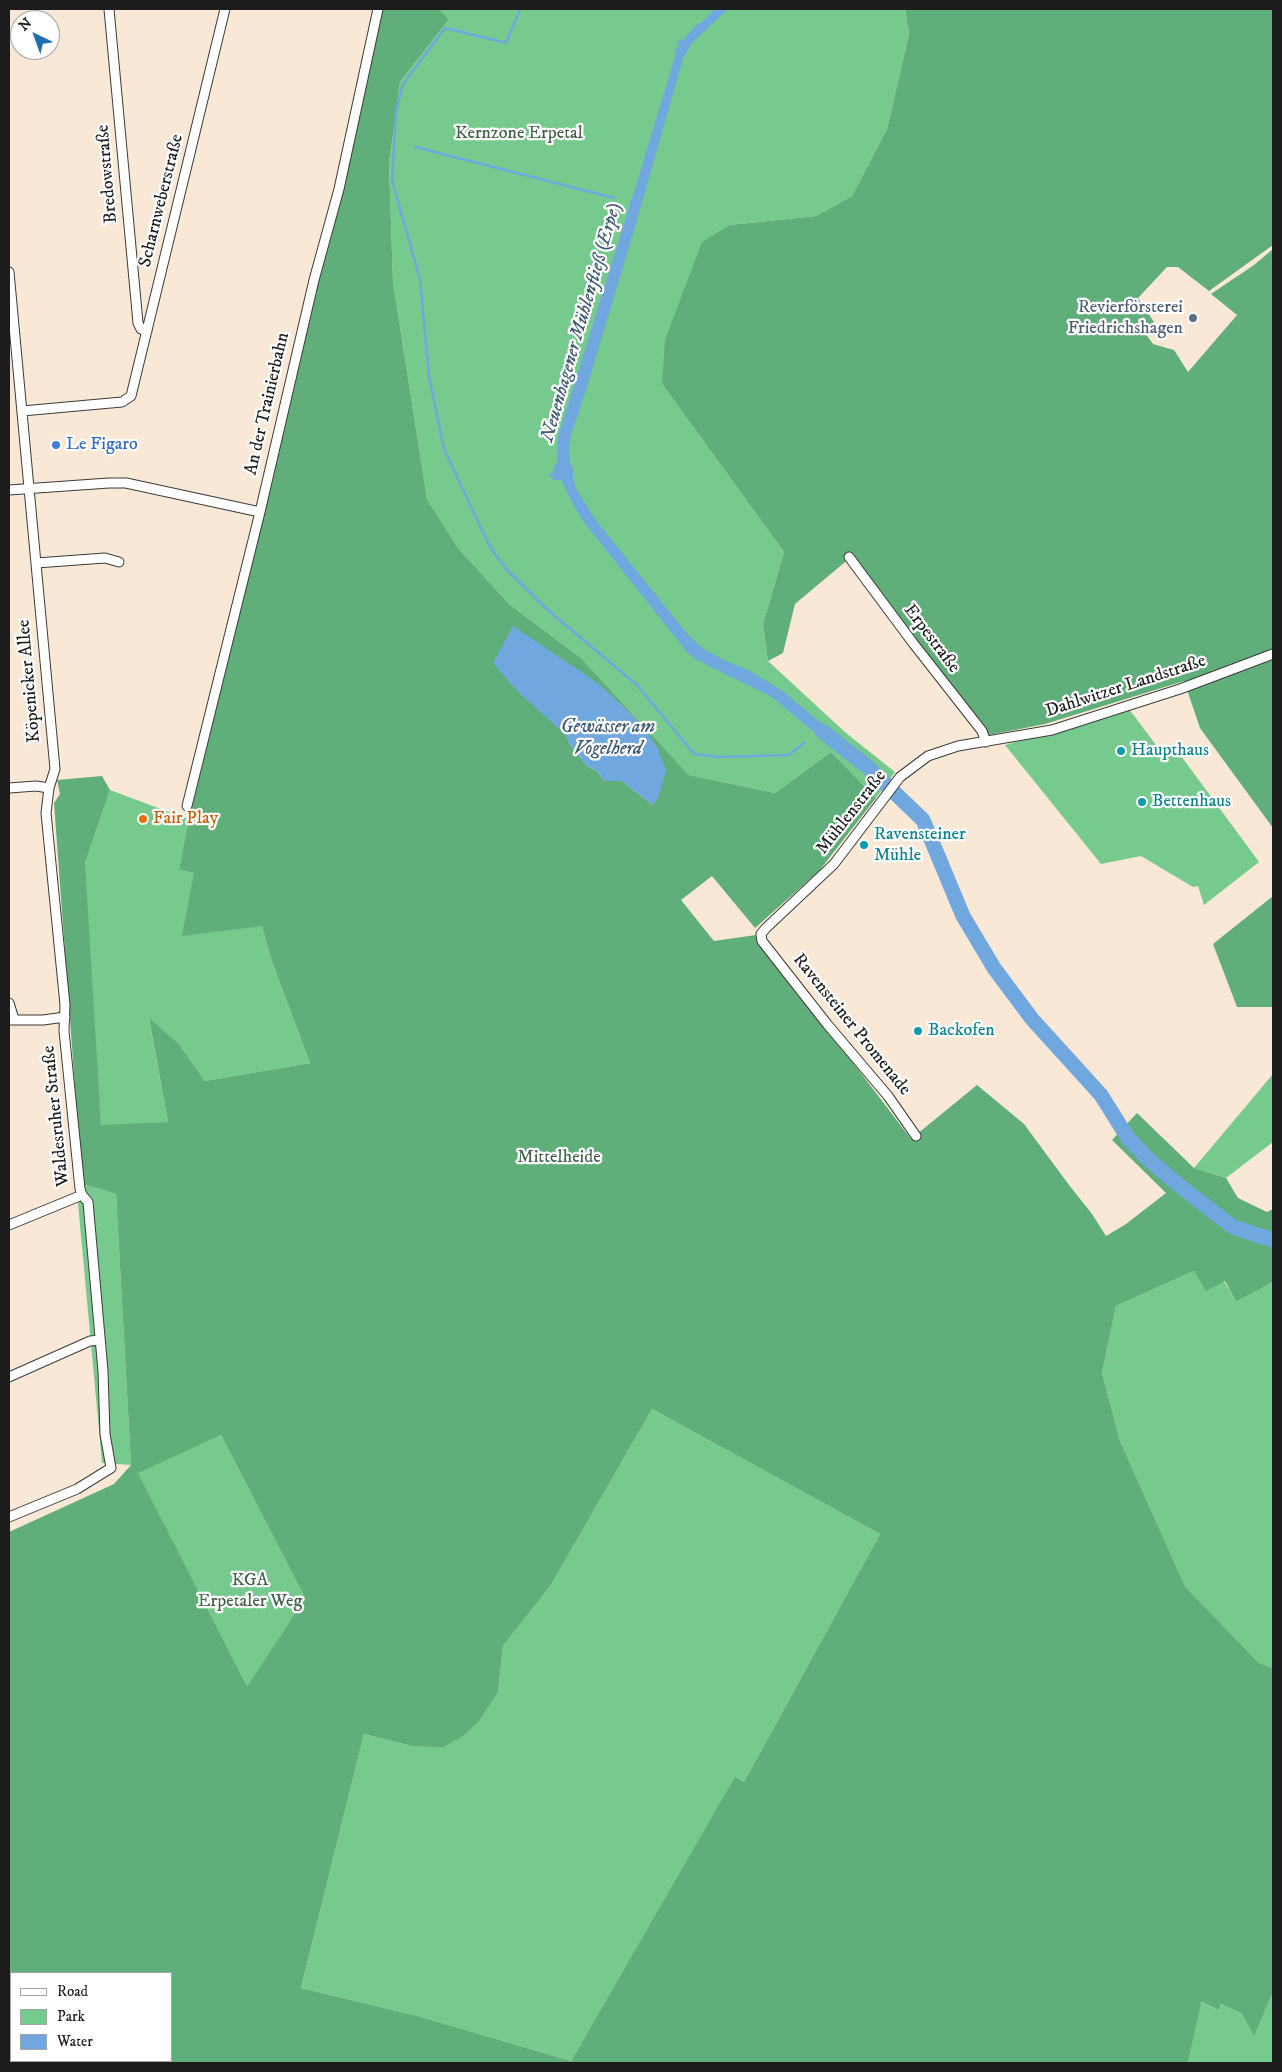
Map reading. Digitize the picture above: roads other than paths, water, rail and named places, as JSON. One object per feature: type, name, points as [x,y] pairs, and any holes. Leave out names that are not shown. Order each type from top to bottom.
[{"type":"street","name":"Bredowstraße","points":[[109,9],[138,323],[141,328],[147,330]]},
{"type":"street","name":"Scharnweberstraße","points":[[22,412],[122,402],[128,399],[134,389],[224,9]]},
{"type":"street","name":"An der Trainierbahn","points":[[187,806],[260,512],[314,280],[339,189],[378,9]]},
{"type":"street","name":"Köpenicker Allee","points":[[9,272],[55,769],[49,788]]},
{"type":"street","points":[[9,490],[126,483],[260,512]]},
{"type":"street","name":"Erpestraße","points":[[850,557],[898,623],[982,731],[986,742]]},
{"type":"street","points":[[36,563],[105,558],[119,562]]},
{"type":"street","name":"Dahlwitzer Landstraße","points":[[986,742],[1052,730],[1180,689],[1273,654]]},
{"type":"street","name":"Mühlenstraße","points":[[761,934],[834,864],[898,780],[915,764],[938,751],[986,742]]},
{"type":"street","points":[[9,788],[36,786],[49,788]]},
{"type":"street","name":"Waldesruher Straße","points":[[9,1517],[78,1489],[110,1468],[105,1434],[100,1340],[88,1202],[82,1196],[64,1031],[65,1017],[46,812],[49,788]]},
{"type":"street","name":"Ravensteiner Promenade","points":[[761,934],[762,942],[827,1024],[888,1096],[916,1136]]},
{"type":"street","points":[[9,1003],[11,1020],[43,1020],[65,1017]]},
{"type":"street","points":[[9,1225],[82,1196]]},
{"type":"street","points":[[9,1377],[90,1342],[100,1340]]},
{"type":"water","points":[[715,9],[728,9],[691,44],[683,59],[637,220],[571,435],[569,446],[570,464],[573,467],[573,478],[577,490],[595,519],[689,636],[705,650],[750,671],[784,692],[841,740],[836,746],[826,742],[772,697],[695,659],[686,651],[587,526],[576,510],[561,480],[552,480],[554,476],[550,477],[549,474],[553,473],[554,466],[557,463],[558,437],[676,53],[674,51],[679,47],[676,41],[683,40],[696,25],[702,22]]},
{"type":"water","name":"Gewässer am Vogelherd","points":[[513,626],[599,684],[645,730],[657,747],[666,770],[659,796],[653,805],[622,781],[605,781],[597,771],[587,766],[570,744],[566,735],[518,692],[493,663]]},
{"type":"waterway","points":[[520,9],[506,43],[445,28],[403,84],[396,112],[392,180],[420,279],[429,376],[444,449],[490,547],[506,569],[550,612],[637,685],[694,754],[719,757],[789,755],[804,743]]},
{"type":"waterway","points":[[415,147],[614,198]]},
{"type":"waterway","name":"Neuenhagener Mühlenfließ (Erpe)","points":[[822,731],[869,768],[923,820],[963,916],[994,968],[1032,1019],[1101,1095],[1128,1138],[1148,1159],[1181,1187],[1233,1227],[1273,1240]]},
{"type":"place","name":"Revierförsterei Friedrichshagen","points":[[1193,318]]},
{"type":"place","name":"Le Figaro","points":[[56,445]]},
{"type":"place","name":"Haupthaus","points":[[1121,751]]},
{"type":"place","name":"Bettenhaus","points":[[1142,802]]},
{"type":"place","name":"Fair Play","points":[[143,819]]},
{"type":"place","name":"Ravensteiner Mühle","points":[[864,845]]},
{"type":"place","name":"Backofen","points":[[918,1031]]},
{"type":"park label","name":"Kernzone Erpetal","points":[[519,134]]},
{"type":"park label","name":"Mittelheide","points":[[559,1158]]},
{"type":"park label","name":"KGA Erpetaler Weg","points":[[250,1591]]}]
